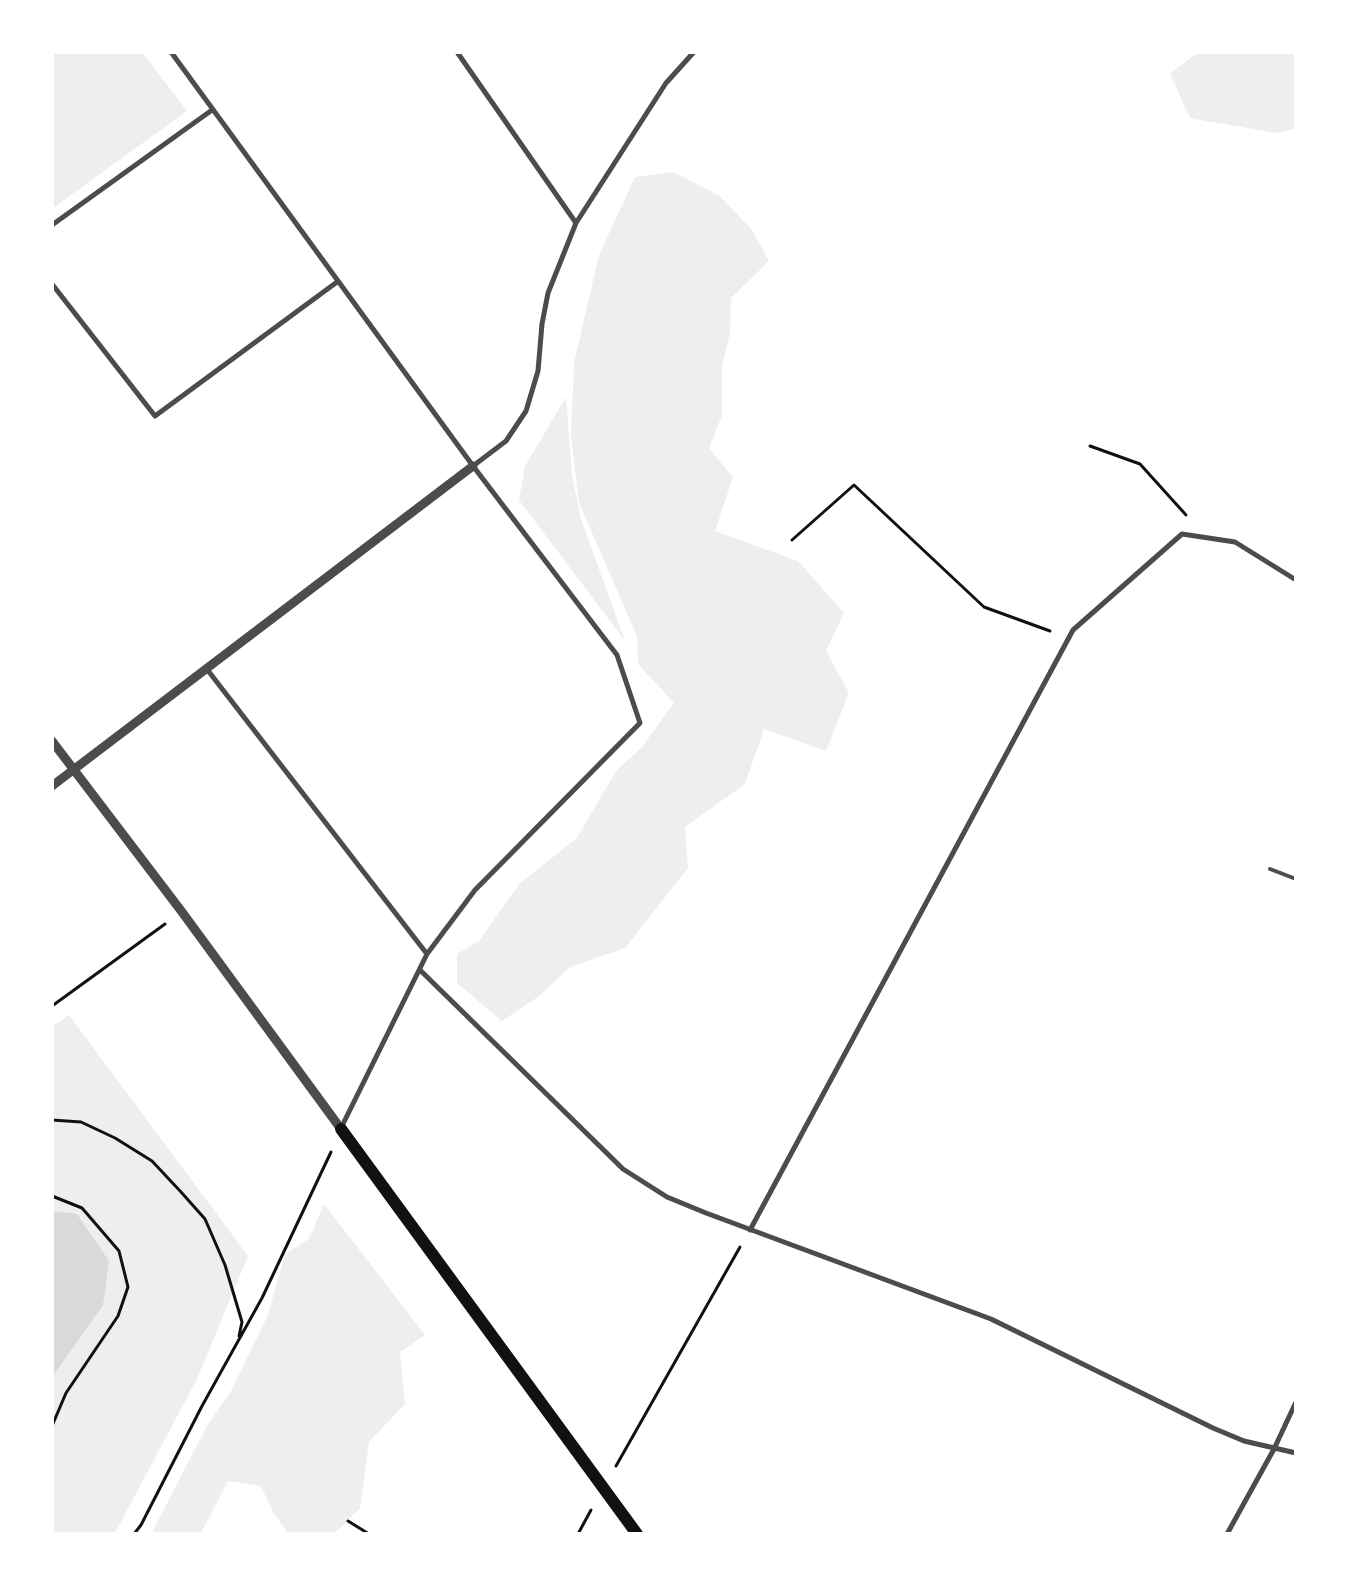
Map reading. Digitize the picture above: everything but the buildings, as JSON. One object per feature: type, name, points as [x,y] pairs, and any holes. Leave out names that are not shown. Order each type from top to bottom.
[{"type":"main road","points":[[341,1129],[637,1534]]},
{"type":"street","points":[[52,741],[182,912],[341,1129],[427,954],[475,890],[640,723],[617,655],[473,466],[171,52]]},
{"type":"street","points":[[457,52],[576,223]]},
{"type":"street","points":[[52,786],[506,441],[526,411],[538,371],[542,324],[548,293],[576,223],[666,83],[694,52]]},
{"type":"street","points":[[52,225],[212,110]]},
{"type":"street","points":[[52,284],[155,416],[338,282]]},
{"type":"street","points":[[750,1230],[1073,630],[1182,534],[1235,542],[1296,580]]},
{"type":"street","points":[[206,668],[427,954]]},
{"type":"street","points":[[420,970],[623,1169],[668,1197],[750,1230],[991,1319],[1213,1428],[1244,1441],[1296,1453]]},
{"type":"street","points":[[1227,1534],[1274,1449],[1296,1402]]},
{"type":"lane","points":[[1270,869],[1296,879]]},
{"type":"path","points":[[1090,446],[1140,464],[1206,538]]},
{"type":"path","points":[[792,540],[854,485],[984,607],[1046,631],[1073,630]]},
{"type":"path","points":[[52,1006],[182,912]]},
{"type":"path","points":[[52,1120],[81,1122],[114,1138],[152,1161],[205,1219],[225,1265],[242,1322],[239,1338]]},
{"type":"path","points":[[134,1534],[266,1289],[341,1129]]},
{"type":"path","points":[[52,1196],[82,1208],[119,1251],[128,1288],[118,1316],[66,1393],[52,1426]]},
{"type":"path","points":[[578,1534],[750,1230]]},
{"type":"path","points":[[348,1521],[369,1534]]},
{"type":"shaded area","points":[[53,52],[143,53],[187,111],[53,208]]},
{"type":"shaded area","points":[[1198,52],[1295,53],[1295,129],[1276,133],[1190,118],[1170,74]]},
{"type":"shaded area","points":[[673,172],[720,196],[752,230],[769,261],[731,298],[730,333],[722,366],[722,415],[709,448],[733,477],[715,531],[798,561],[844,613],[826,651],[849,693],[826,751],[764,729],[745,784],[685,827],[688,868],[625,948],[570,967],[538,997],[502,1021],[457,983],[457,954],[479,941],[520,883],[576,839],[617,770],[642,747],[674,703],[638,664],[637,636],[579,503],[571,435],[574,363],[599,255],[635,177]]},
{"type":"shaded area","points":[[566,397],[572,475],[581,519],[625,641],[519,500],[525,466]]},
{"type":"shaded area","points":[[69,1015],[248,1256],[197,1379],[115,1533],[53,1533],[52,1027]]},
{"type":"shaded area","points":[[324,1204],[425,1335],[400,1352],[405,1404],[369,1442],[360,1508],[335,1533],[288,1533],[274,1514],[261,1486],[228,1481],[201,1533],[151,1534],[207,1426],[231,1391],[268,1315],[285,1254],[309,1239]]},
{"type":"shaded area","points":[[53,1211],[77,1214],[109,1261],[103,1305],[53,1376]]}]
